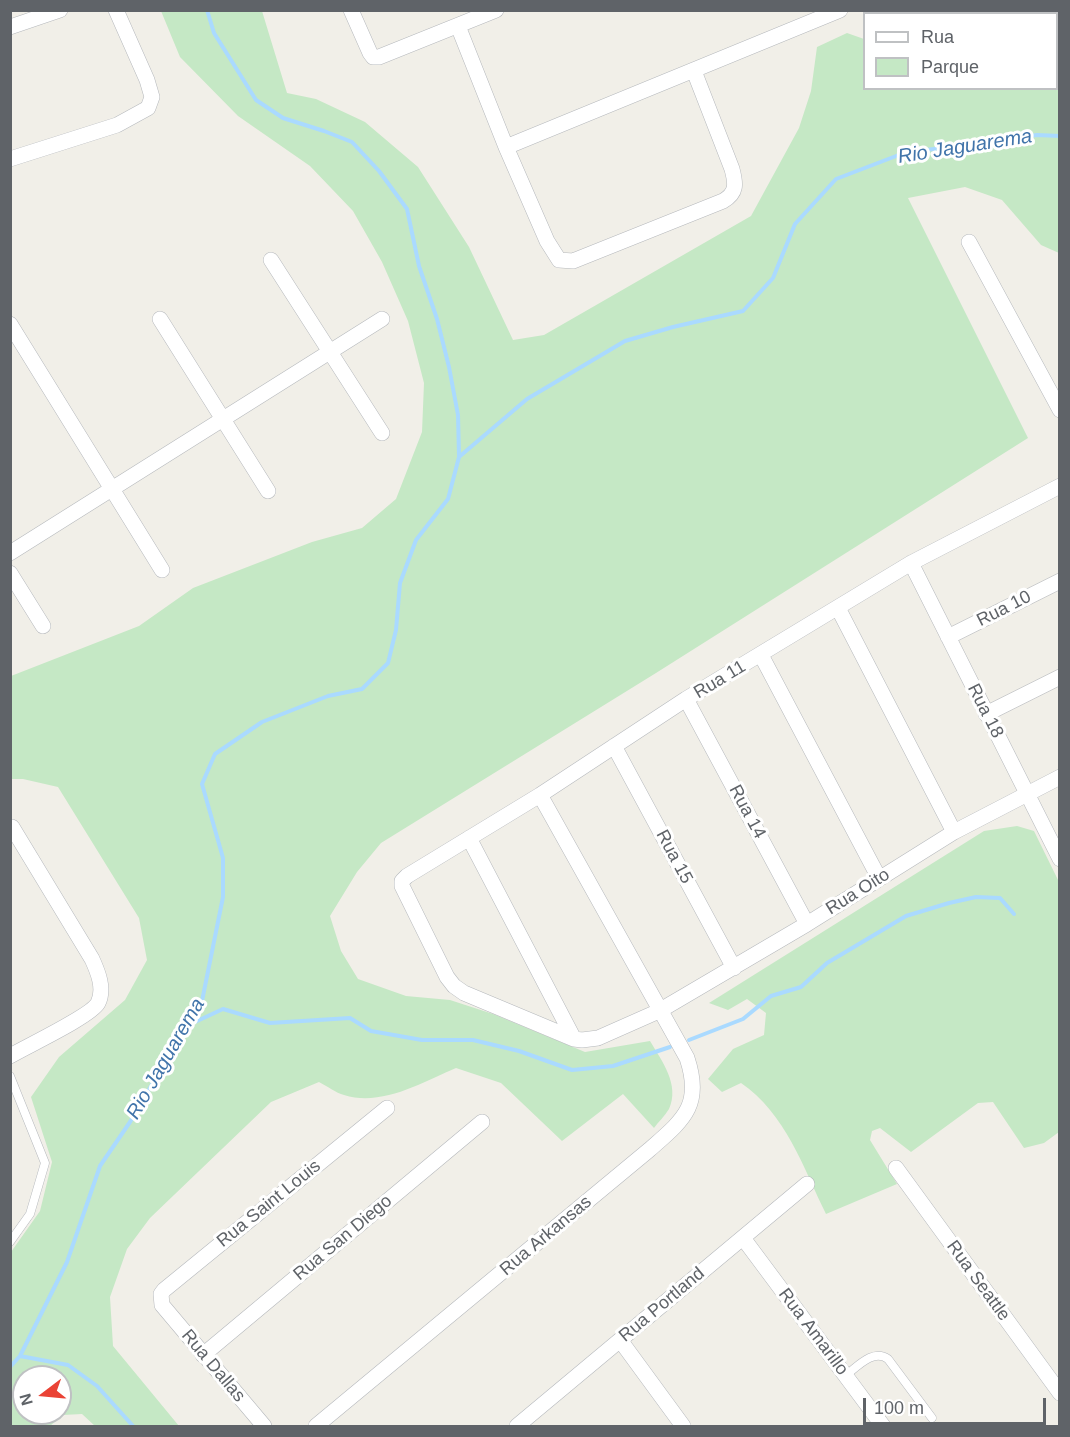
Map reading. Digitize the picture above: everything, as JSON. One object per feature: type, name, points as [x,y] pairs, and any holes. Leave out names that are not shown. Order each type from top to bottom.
[{"type":"street","points":[[10,27],[60,10]]},
{"type":"street","points":[[10,159],[117,125],[148,108],[152,97],[147,80],[116,10]]},
{"type":"street","points":[[351,10],[373,57],[379,57],[496,10]]},
{"type":"street","points":[[506,147],[840,10]]},
{"type":"street","points":[[458,26],[506,147],[547,241],[559,260],[573,261],[712,205],[730,197],[735,191],[736,183],[694,71]]},
{"type":"street","points":[[969,242],[1055,392],[1059,410]]},
{"type":"street","points":[[271,260],[382,433]]},
{"type":"street","points":[[160,319],[268,491]]},
{"type":"street","points":[[10,553],[382,319]]},
{"type":"street","points":[[10,324],[162,570]]},
{"type":"street","name":"Rua 11","points":[[573,1039],[464,993],[454,986],[447,977],[405,895],[402,881],[540,795],[686,699],[910,563],[1059,486]]},
{"type":"street","name":"Rua 18","points":[[910,563],[1059,859]]},
{"type":"street","points":[[10,573],[43,626]]},
{"type":"street","name":"Rua 10","points":[[948,637],[1059,581]]},
{"type":"street","points":[[838,608],[954,832]]},
{"type":"street","points":[[761,655],[879,878]]},
{"type":"street","points":[[986,714],[1059,677]]},
{"type":"street","name":"Rua 14","points":[[686,699],[807,924]]},
{"type":"street","name":"Rua 15","points":[[614,746],[734,968]]},
{"type":"street","name":"Rua Oito","points":[[573,1039],[598,1038],[659,1011],[807,924],[954,832],[1059,777]]},
{"type":"street","name":"Rua Arkansas","points":[[316,1426],[675,1127],[687,1111],[693,1097],[694,1078],[687,1058],[540,795]]},
{"type":"street","points":[[10,1056],[92,1011],[100,997],[101,986],[92,959],[12,827]]},
{"type":"street","points":[[469,838],[573,1039]]},
{"type":"street","name":"Rua Saint Louis","points":[[162,1305],[161,1294],[164,1290],[387,1108]]},
{"type":"street","name":"Rua San Diego","points":[[203,1355],[482,1122]]},
{"type":"street","name":"Rua Seattle","points":[[896,1168],[1059,1393]]},
{"type":"street","name":"Rua Portland","points":[[517,1426],[807,1184]]},
{"type":"street","name":"Rua Amarillo","points":[[743,1238],[883,1426]]},
{"type":"street","name":"Rua Dallas","points":[[162,1305],[264,1426]]},
{"type":"street","points":[[620,1340],[683,1426]]},
{"type":"lane","points":[[10,1076],[45,1163],[30,1214],[10,1242]]},
{"type":"lane","points":[[845,1376],[871,1356],[883,1356],[888,1359],[932,1418]]},
{"type":"green space","points":[[161,11],[262,11],[287,93],[316,99],[365,122],[418,167],[469,247],[513,340],[544,335],[751,216],[799,128],[811,91],[817,47],[847,33],[863,39],[863,90],[1058,90],[1058,12],[962,12],[1059,11],[1059,253],[1041,245],[1002,200],[965,187],[908,198],[1028,438],[656,673],[381,843],[357,872],[330,916],[341,951],[358,979],[406,996],[450,1000],[493,1014],[585,1052],[650,1041],[671,1082],[672,1100],[669,1109],[654,1128],[623,1094],[562,1141],[501,1083],[456,1068],[416,1086],[373,1098],[358,1098],[341,1094],[319,1082],[271,1102],[150,1218],[127,1249],[110,1297],[113,1346],[179,1426],[95,1426],[82,1414],[72,1415],[72,1365],[12,1365],[12,1425],[51,1425],[11,1426],[11,1252],[40,1211],[52,1162],[31,1097],[59,1057],[125,1000],[147,960],[139,918],[58,787],[23,779],[11,779],[11,676],[139,626],[193,588],[312,542],[362,528],[396,499],[422,432],[424,383],[408,321],[382,262],[353,211],[310,166],[238,116],[180,57]]},
{"type":"green space","points":[[1017,826],[1034,831],[1059,882],[1059,1132],[1044,1143],[1024,1148],[993,1102],[978,1103],[911,1152],[880,1128],[872,1131],[870,1140],[897,1184],[826,1214],[792,1142],[770,1110],[741,1083],[722,1092],[708,1079],[733,1049],[764,1035],[766,1013],[747,999],[728,1010],[709,1003],[984,831]]},
{"type":"waterway","points":[[207,10],[214,33],[256,100],[283,118],[352,142],[379,171],[407,209],[419,266],[437,319],[449,367],[458,415],[459,456]]},
{"type":"waterway","name":"Rio Jaguarema","points":[[10,1367],[20,1356],[67,1262],[100,1166],[130,1122],[161,1069],[180,1028],[202,1001],[223,897],[223,858],[202,784],[215,754],[262,722],[328,696],[362,689],[388,663],[396,630],[400,583],[416,540],[448,499],[459,457],[527,399],[625,341],[743,311],[773,278],[795,224],[836,179],[904,153],[1037,135],[1060,136]]},
{"type":"waterway","points":[[689,1040],[743,1019],[771,996],[801,987],[827,963],[906,916],[976,897],[1000,898],[1014,914]]},
{"type":"waterway","points":[[182,1028],[223,1009],[270,1023],[350,1018],[371,1031],[422,1040],[473,1040],[519,1051],[572,1070],[613,1066],[670,1047]]},
{"type":"waterway","points":[[20,1356],[68,1365],[97,1386],[133,1426]]}]
